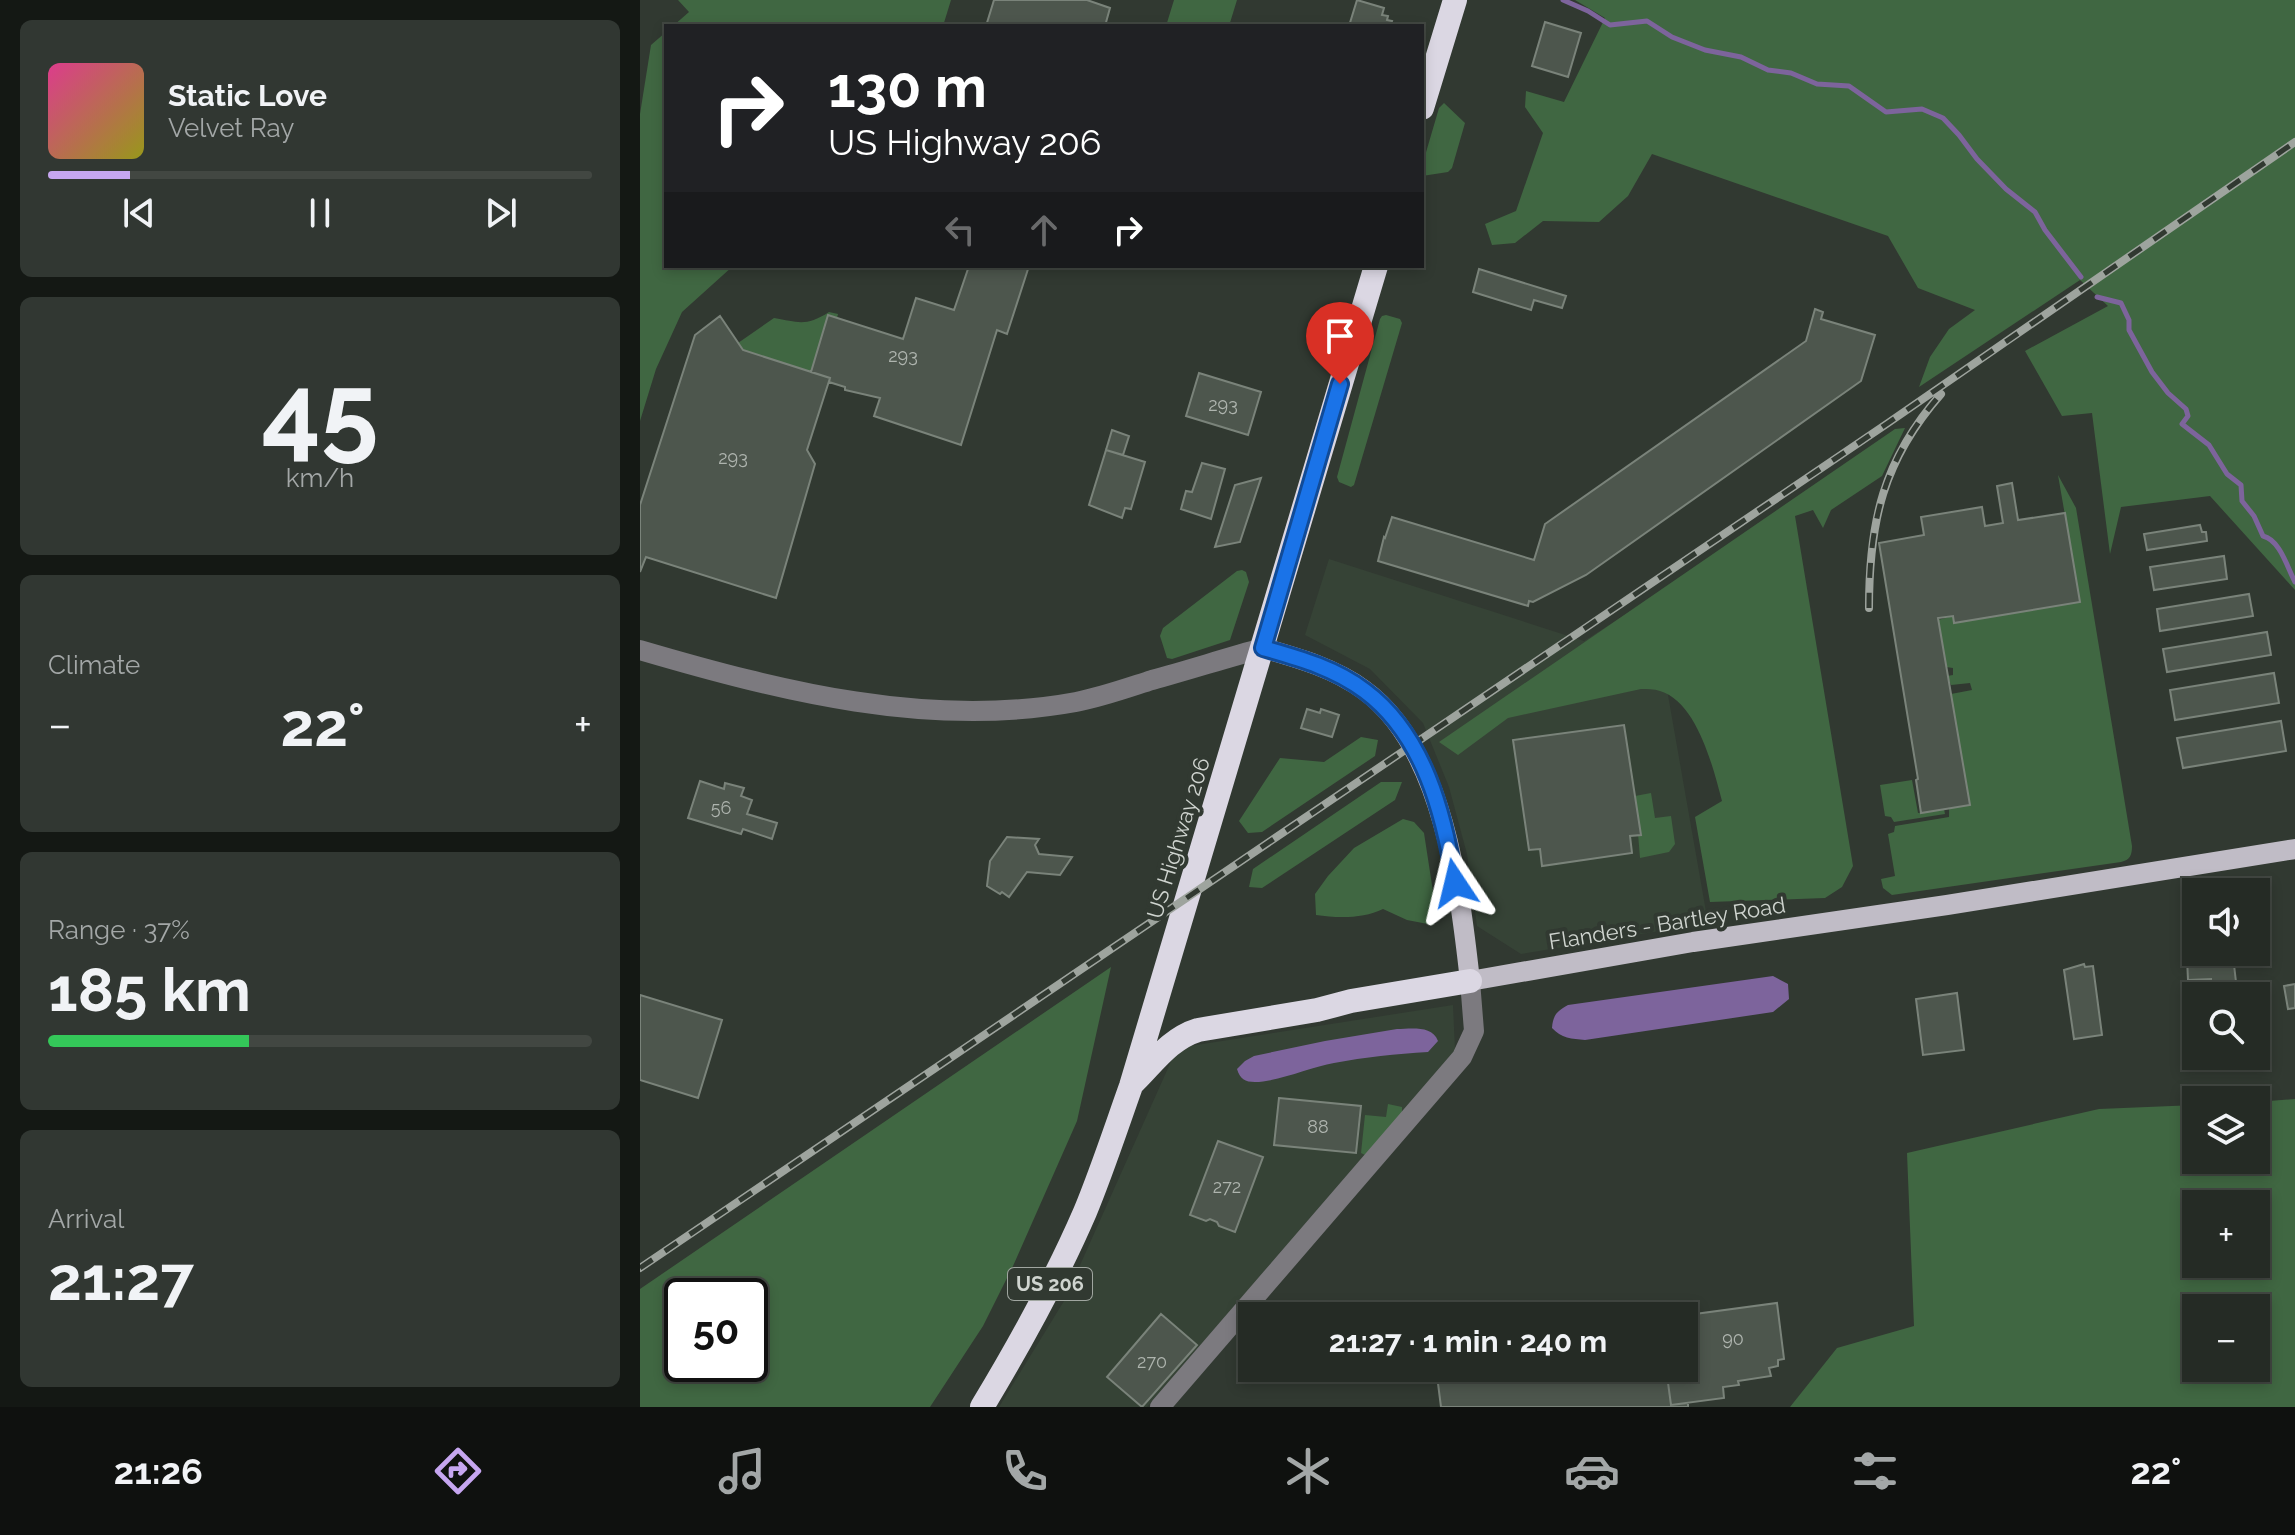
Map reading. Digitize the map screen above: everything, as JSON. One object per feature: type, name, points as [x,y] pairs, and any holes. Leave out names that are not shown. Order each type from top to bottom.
[{"type":"highway","points":[[1424,101],[1455,0]]},
{"type":"highway","name":"US Highway 206","points":[[982,1407],[1032,1320],[1085,1213],[1131,1086],[1375,268]]},
{"type":"highway","points":[[1131,1086],[1170,1043],[1187,1033],[1470,981]]},
{"type":"main road","points":[[1263,648],[1303,660],[1350,681],[1388,712],[1407,737],[1429,780],[1446,832],[1470,981]]},
{"type":"main road","name":"Flanders - Bartley Road","points":[[1470,981],[1693,942],[2295,849]]},
{"type":"street","points":[[640,650],[770,686],[880,705],[940,710],[1026,708],[1075,702],[1263,648]]},
{"type":"street","points":[[1160,1407],[1462,1057],[1474,1031],[1470,981]]},
{"type":"shaded area","points":[[1329,559],[1584,641],[1651,598],[1708,923],[1521,954],[1477,926],[1467,854],[1449,787],[1423,723],[1370,669],[1305,635]]},
{"type":"shaded area","points":[[1773,976],[1788,984],[1789,999],[1773,1012],[1585,1040],[1563,1036],[1552,1028],[1556,1014],[1568,1005]]},
{"type":"shaded area","points":[[1453,1005],[1455,1050],[1147,1407],[999,1407],[1064,1301],[1177,1048]]},
{"type":"shaded area","points":[[1397,1029],[1426,1030],[1438,1041],[1428,1052],[1346,1061],[1264,1081],[1246,1081],[1237,1069],[1254,1056]]},
{"type":"green space","points":[[678,0],[951,0],[944,24],[675,24],[689,12]]},
{"type":"green space","points":[[1174,0],[1237,0],[1230,24],[1167,24]]},
{"type":"green space","points":[[1575,0],[2295,0],[2295,590],[2210,496],[2121,507],[2110,554],[2092,413],[2062,416],[2025,351],[2108,306],[2080,280],[1919,387],[1930,357],[1949,329],[1975,310],[1918,288],[1888,236],[1652,154],[1628,196],[1599,222],[1543,221],[1515,243],[1492,245],[1485,224],[1516,211],[1543,133],[1525,107],[1526,91],[1564,102],[1605,18]]},
{"type":"green space","points":[[664,34],[664,268],[731,268],[682,312],[656,369],[640,421],[640,114],[651,45]]},
{"type":"green space","points":[[1444,103],[1465,123],[1452,168],[1448,172],[1424,176],[1424,159],[1439,108]]},
{"type":"green space","points":[[829,312],[838,314],[837,318],[828,316],[811,372],[743,350],[738,343],[774,318],[808,322]]},
{"type":"green space","points":[[1386,315],[1400,319],[1402,323],[1351,487],[1339,482],[1337,477],[1380,319]]},
{"type":"green space","points":[[1905,428],[1882,476],[1831,510],[1823,528],[1813,510],[1795,516],[1853,866],[1842,887],[1825,898],[1710,902],[1695,817],[1722,801],[1702,737],[1694,722],[1673,697],[1660,691],[1641,689],[1508,718],[1458,755],[1439,742],[1895,429]]},
{"type":"green space","points":[[2058,475],[2076,508],[2131,854],[2121,862],[1892,895],[1883,888],[1881,879],[1895,876],[1888,834],[1894,832],[1895,826],[1949,817],[1951,694],[1972,690],[1970,683],[1951,685],[1947,676],[1953,675],[1953,668],[1946,667],[1938,620],[1953,616],[1955,623],[2080,602]]},
{"type":"green space","points":[[1242,570],[1246,572],[1249,582],[1230,640],[1167,658],[1160,636],[1163,628]]},
{"type":"green space","points":[[1361,737],[1378,740],[1375,756],[1262,832],[1248,833],[1239,821],[1280,758],[1324,762]]},
{"type":"green space","points":[[1912,780],[1918,813],[1944,809],[1945,814],[1894,822],[1891,817],[1885,816],[1880,785]]},
{"type":"green space","points":[[1381,782],[1402,782],[1395,800],[1262,888],[1249,887],[1253,869]]},
{"type":"green space","points":[[1651,793],[1655,818],[1671,816],[1675,844],[1669,852],[1640,858],[1635,796]]},
{"type":"green space","points":[[1403,819],[1414,822],[1424,833],[1436,911],[1433,925],[1407,920],[1383,909],[1350,917],[1316,915],[1315,894],[1328,876],[1354,848]]},
{"type":"green space","points":[[1111,967],[1077,1121],[983,1326],[930,1407],[640,1407],[640,1289]]},
{"type":"green space","points":[[2295,1099],[2295,1407],[1790,1407],[1837,1348],[1914,1326],[1907,1153],[2099,1109],[2182,1106],[2182,1174],[2270,1174],[2270,1101]]},
{"type":"green space","points":[[1388,1104],[1402,1107],[1402,1113],[1365,1155],[1361,1153],[1365,1115],[1386,1117]]},
{"type":"building","points":[[994,0],[1087,0],[1110,8],[1106,24],[987,24]]},
{"type":"building","points":[[1357,0],[1384,8],[1382,15],[1392,21],[1391,24],[1350,24]]},
{"type":"building","points":[[1545,22],[1581,33],[1568,77],[1532,66]]},
{"type":"building","points":[[968,268],[1028,268],[1007,334],[997,330],[961,445],[874,416],[880,398],[845,390],[845,387],[829,382],[830,378],[811,372],[828,315],[903,339],[916,298],[954,310]]},
{"type":"building","points":[[1479,269],[1566,296],[1562,308],[1534,300],[1531,310],[1473,292]]},
{"type":"building","points":[[1815,309],[1823,312],[1821,319],[1875,335],[1861,381],[1586,575],[1533,602],[1529,601],[1528,606],[1378,561],[1392,517],[1534,560],[1545,524],[1806,341]]},
{"type":"building","points":[[720,316],[743,350],[830,378],[807,450],[815,464],[776,598],[646,557],[640,572],[640,505],[695,335]]},
{"type":"building","points":[[1199,373],[1261,392],[1248,435],[1186,416]]},
{"type":"building","points":[[1112,430],[1129,436],[1123,455],[1106,450]]},
{"type":"building","points":[[1106,450],[1145,462],[1131,509],[1125,508],[1122,518],[1089,505]]},
{"type":"building","points":[[1202,463],[1225,469],[1211,519],[1181,509],[1186,491],[1192,492]]},
{"type":"building","points":[[1261,478],[1240,542],[1215,547],[1235,485]]},
{"type":"building","points":[[2012,483],[2018,520],[2065,513],[2080,602],[1954,623],[1953,616],[1938,618],[1970,805],[1921,813],[1879,543],[1924,535],[1921,517],[1982,507],[1985,526],[2003,523],[1997,486]]},
{"type":"building","points":[[2200,525],[2202,532],[2206,532],[2207,541],[2147,550],[2144,534]]},
{"type":"building","points":[[2224,556],[2227,579],[2154,590],[2150,567]]},
{"type":"building","points":[[2249,594],[2253,616],[2160,631],[2157,609]]},
{"type":"building","points":[[2267,632],[2271,655],[2167,672],[2163,649]]},
{"type":"building","points":[[2274,673],[2279,703],[2175,720],[2170,690]]},
{"type":"building","points":[[1307,709],[1320,713],[1321,709],[1339,715],[1332,737],[1301,728]]},
{"type":"building","points":[[2281,721],[2286,751],[2183,768],[2177,738]]},
{"type":"building","points":[[1624,725],[1641,835],[1630,836],[1632,853],[1542,866],[1540,849],[1529,850],[1513,740]]},
{"type":"building","points":[[700,781],[724,789],[725,783],[744,788],[741,796],[752,800],[747,814],[777,823],[772,839],[743,829],[741,834],[688,818]]},
{"type":"building","points":[[1007,837],[1039,839],[1035,845],[1039,854],[1072,857],[1060,875],[1027,872],[1009,897],[987,886],[990,861]]},
{"type":"building","points":[[2084,964],[2085,967],[2093,966],[2102,1035],[2074,1039],[2064,970]]},
{"type":"building","points":[[2187,966],[2234,966],[2236,982],[2188,980]]},
{"type":"building","points":[[2295,984],[2295,1008],[2288,1009],[2284,986]]},
{"type":"building","points":[[1957,993],[1964,1050],[1923,1055],[1916,999]]},
{"type":"building","points":[[640,995],[722,1020],[698,1098],[640,1080]]},
{"type":"building","points":[[1279,1098],[1361,1106],[1356,1153],[1274,1145]]},
{"type":"building","points":[[1218,1141],[1263,1157],[1235,1232],[1210,1219],[1206,1221],[1190,1215]]},
{"type":"building","points":[[1777,1303],[1784,1359],[1778,1360],[1778,1366],[1769,1368],[1771,1376],[1738,1381],[1739,1385],[1723,1387],[1724,1398],[1671,1405],[1668,1382],[1698,1382],[1698,1314]]},
{"type":"building","points":[[1161,1314],[1197,1345],[1142,1407],[1107,1377]]},
{"type":"building","points":[[1438,1382],[1668,1382],[1671,1405],[1688,1403],[1688,1407],[1441,1407]]},
{"type":"waterway","points":[[1563,0],[1610,25],[1647,21],[1672,37],[1705,50],[1741,57],[1768,70],[1791,73],[1817,84],[1849,86],[1886,112],[1922,109],[1943,118],[2006,189],[2035,212],[2081,277]]},
{"type":"waterway","points":[[2097,297],[2121,303],[2129,320],[2129,330],[2152,372],[2168,393],[2186,409],[2188,416],[2182,424],[2209,445],[2227,474],[2241,485],[2242,501],[2254,516],[2263,536],[2278,548],[2295,582]]},
{"type":"railway","points":[[640,1268],[1888,423],[2295,142]]},
{"type":"railway","points":[[1869,608],[1872,548],[1883,494],[1905,443],[1941,394]]},
{"type":"route","points":[[1340,384],[1263,648],[1335,673],[1365,691],[1388,712],[1407,737],[1429,780],[1446,832],[1455,883]]}]
